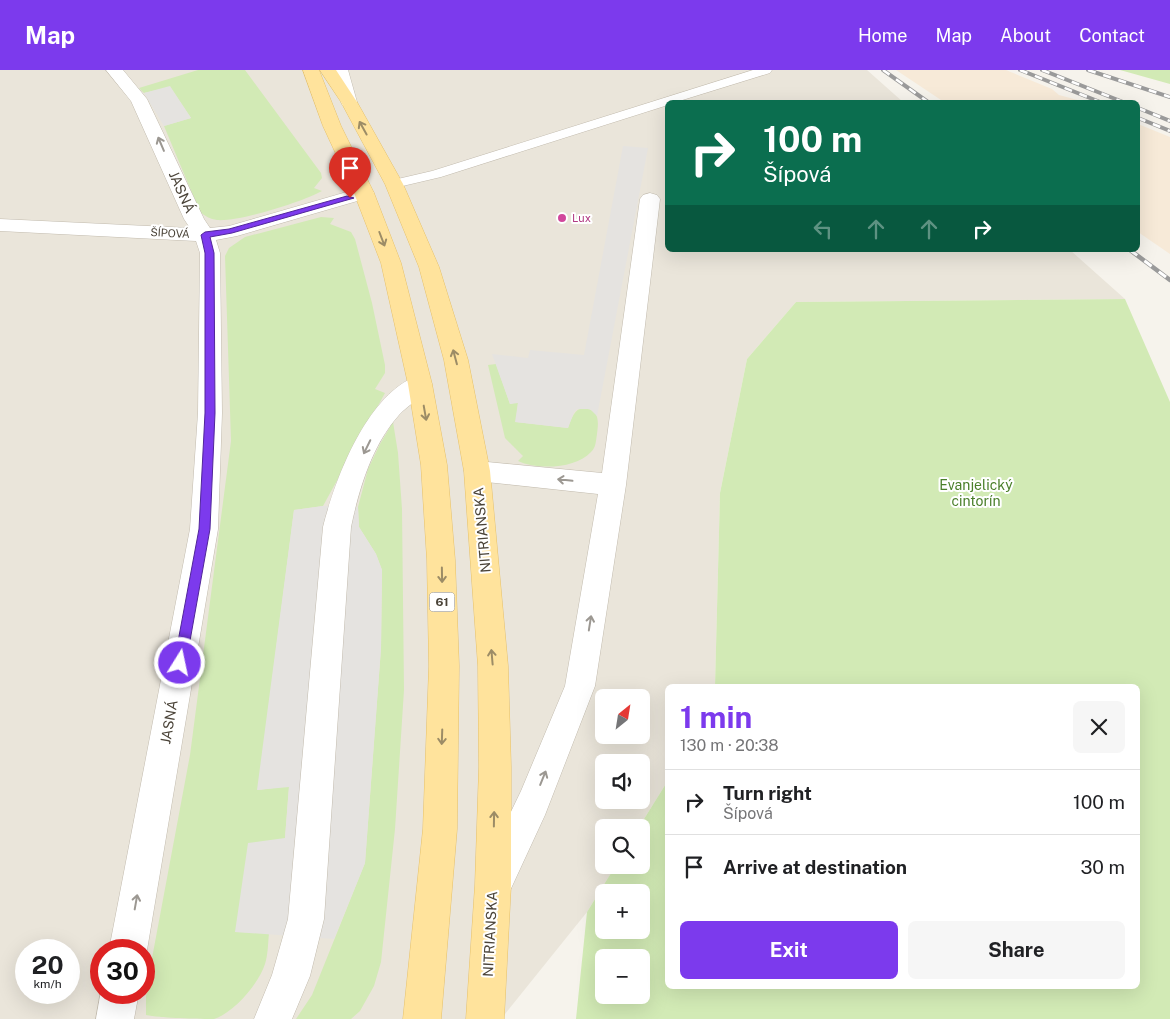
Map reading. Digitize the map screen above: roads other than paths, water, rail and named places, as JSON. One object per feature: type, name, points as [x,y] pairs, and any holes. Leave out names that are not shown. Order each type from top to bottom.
[{"type":"main road","name":"61","points":[[294,70],[332,126]]},
{"type":"main road","name":"61","points":[[311,70],[332,126],[364,193],[391,263],[420,384],[434,465],[441,560],[444,666],[440,829],[422,1019]]},
{"type":"main road","name":"NITRIANSKA","points":[[328,70],[349,102],[394,184],[429,267],[456,360],[477,471],[493,666],[495,768],[493,885],[485,1019]]},
{"type":"street","name":"JASNÁ","points":[[114,70],[139,99],[194,219],[205,235],[210,253],[210,413],[204,529],[130,939]]},
{"type":"street","points":[[340,70],[349,102]]},
{"type":"street","name":"ŠÍPOVÁ","points":[[0,225],[205,235],[230,232],[364,193]]},
{"type":"street","points":[[493,885],[533,804],[580,686],[613,485],[650,199]]},
{"type":"street","points":[[272,1019],[291,976],[306,919],[336,527],[342,501],[368,444],[383,417],[395,404],[420,384]]},
{"type":"street","points":[[477,471],[613,485]]},
{"type":"street","points":[[115,1019],[118,1004]]},
{"type":"lane","points":[[671,100],[766,70]]},
{"type":"lane","points":[[394,184],[436,174],[665,102]]},
{"type":"railway","points":[[883,70],[925,100]]},
{"type":"railway","points":[[1020,70],[1095,100]]},
{"type":"railway","points":[[1042,70],[1118,100]]},
{"type":"railway","points":[[1088,70],[1170,97]]},
{"type":"railway","points":[[1140,109],[1170,121]]},
{"type":"railway","points":[[1140,119],[1170,131]]},
{"type":"railway","points":[[1133,252],[1170,280]]},
{"type":"place","name":"Lux","points":[[562,218]]},
{"type":"park label","name":"Evanjelický cintorín","points":[[976,494]]}]
